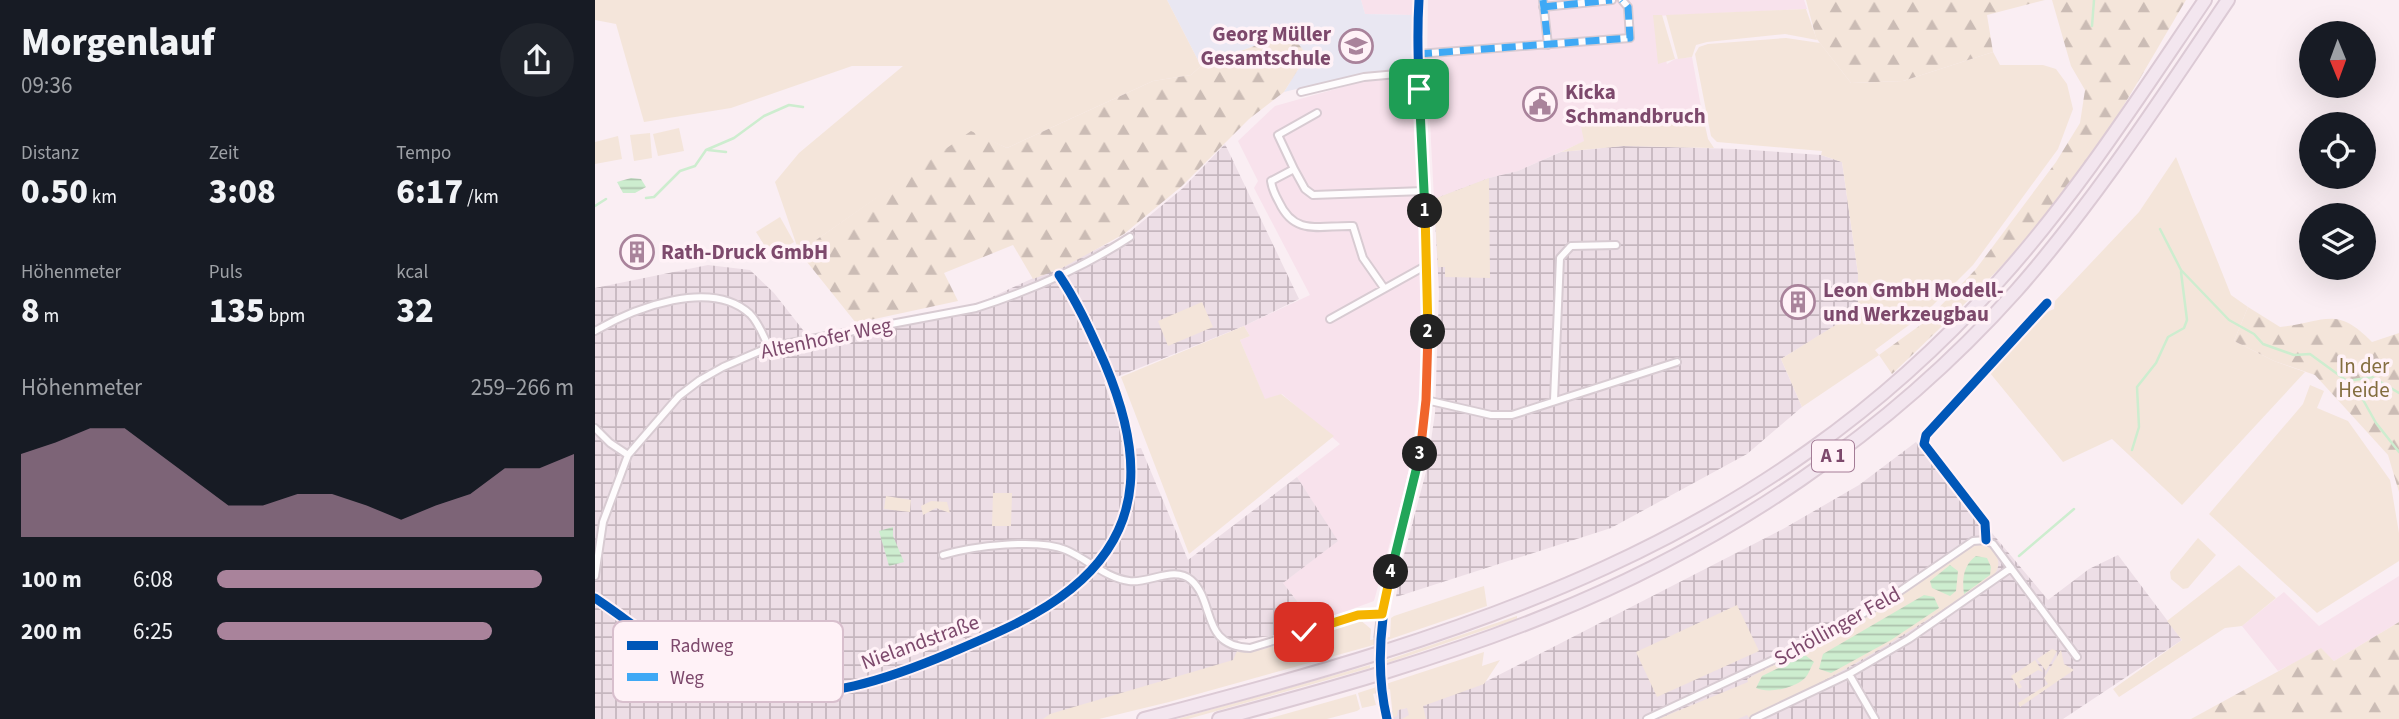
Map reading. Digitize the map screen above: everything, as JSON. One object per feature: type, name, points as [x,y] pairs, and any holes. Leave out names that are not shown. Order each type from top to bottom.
[{"type":"highway","name":"A 1","points":[[1145,719],[1403,647],[1545,596],[1700,522],[1807,453],[1907,372],[1996,284],[2070,195],[2205,0]]},
{"type":"highway","name":"A 1","points":[[1219,719],[1425,660],[1551,614],[1706,539],[1785,491],[1854,440],[1930,377],[2014,293],[2077,217],[2228,0]]},
{"type":"street","points":[[1387,719],[1381,692],[1379,636],[1418,464],[1426,400],[1427,265],[1418,54],[1419,0]]},
{"type":"street","points":[[1548,45],[1543,3],[1612,0]]},
{"type":"street","points":[[1418,54],[1630,38],[1628,7],[1622,0]]},
{"type":"street","points":[[1301,92],[1364,77],[1419,72]]},
{"type":"street","points":[[1317,113],[1278,135],[1305,189],[1313,195],[1424,191]]},
{"type":"street","points":[[1294,169],[1271,181],[1285,215],[1307,227],[1353,226],[1363,258],[1384,288]]},
{"type":"street","name":"Altenhofer Weg","points":[[595,576],[603,522],[628,455],[679,396],[723,367],[769,347],[976,308],[1059,275],[1130,237]]},
{"type":"street","points":[[1554,400],[1560,258],[1571,246],[1616,245]]},
{"type":"street","points":[[1330,319],[1427,265]]},
{"type":"street","name":"Nielandstraße","points":[[843,685],[883,677],[986,638],[1071,590],[1095,566],[1116,537],[1132,484],[1132,449],[1123,410],[1112,382],[1089,328],[1059,275]]},
{"type":"street","points":[[595,331],[623,317],[679,298],[699,296],[717,298],[743,309],[757,323],[769,347]]},
{"type":"street","points":[[1426,400],[1503,416],[1677,362]]},
{"type":"street","points":[[595,428],[610,443],[628,455]]},
{"type":"street","name":"Schöllinger Feld","points":[[1647,719],[1816,640],[1884,602],[1973,541],[1986,540],[1993,544],[2077,657]]},
{"type":"street","points":[[943,555],[963,549],[1048,545],[1062,548],[1120,580],[1131,582],[1171,574],[1189,578],[1222,638],[1240,648],[1250,648],[1358,615],[1382,614]]},
{"type":"street","points":[[1754,719],[1849,674],[1909,639],[2011,568]]},
{"type":"street","points":[[595,590],[595,598]]},
{"type":"street","name":"Nielandstraße","points":[[595,598],[630,621]]},
{"type":"street","points":[[1849,674],[1875,719]]},
{"type":"shaded area","name":"Georg Müller Gesamtschule","points":[[1167,0],[1361,0],[1365,14],[1412,15],[1412,65],[1404,71],[1367,72],[1284,92],[1307,55],[1286,29],[1275,38],[1201,66]]},
{"type":"shaded area","points":[[1361,0],[1413,0],[1412,15],[1365,14]]},
{"type":"shaded area","points":[[1428,0],[1804,0],[1807,9],[1654,16],[1667,64],[1675,59],[1692,57],[1702,112],[1581,127],[1585,141],[1518,171],[1489,178],[1434,199],[1427,64]]},
{"type":"shaded area","points":[[1413,77],[1421,202],[1422,326],[1420,386],[1410,469],[1374,601],[1314,623],[1283,583],[1337,541],[1297,477],[1340,444],[1282,394],[1265,400],[1240,340],[1250,336],[1244,326],[1310,295],[1254,188],[1258,181],[1238,141],[1275,106],[1364,81]]},
{"type":"shaded area","points":[[1225,144],[1299,299],[1244,326],[1104,382],[1121,430],[1124,450],[1141,448],[1188,560],[1297,477],[1338,541],[1283,583],[1314,623],[1271,636],[1238,640],[1242,660],[1050,719],[595,719],[595,288],[708,265],[750,270],[774,293],[810,339],[979,303],[1125,236],[1183,188]]},
{"type":"shaded area","points":[[1623,146],[1738,149],[1821,155],[1842,162],[1858,274],[1858,312],[1781,359],[1802,407],[1747,454],[1611,528],[1396,597],[1400,570],[1427,468],[1435,413],[1439,292],[1434,199],[1489,178],[1518,171],[1561,152]]},
{"type":"shaded area","points":[[631,178],[641,179],[646,187],[635,193],[623,193],[617,182]]},
{"type":"shaded area","points":[[1916,442],[2048,600],[2089,569],[2118,555],[2182,640],[2063,719],[1393,719],[1391,711],[1422,705],[1487,681],[1783,529],[1859,485]]},
{"type":"shaded area","points":[[893,527],[893,536],[904,562],[889,566],[879,531]]},
{"type":"shaded area","points":[[1976,556],[1987,558],[1991,567],[1990,575],[1964,594],[1964,573]]},
{"type":"shaded area","points":[[1950,565],[1958,571],[1956,591],[1950,596],[1932,588],[1930,581]]},
{"type":"shaded area","points":[[2399,576],[2399,622],[2334,661],[2321,649],[2278,671],[2242,626],[2284,592],[2319,626]]},
{"type":"shaded area","points":[[1924,595],[1934,597],[1939,608],[1891,640],[1831,673],[1819,669],[1823,654]]},
{"type":"shaded area","points":[[1805,655],[1814,662],[1801,682],[1775,690],[1756,688],[1762,676]]},
{"type":"green space","points":[[595,0],[1167,0],[1201,66],[1191,75],[1153,81],[1007,148],[971,132],[799,252],[775,182],[799,153],[903,66],[852,66],[731,108],[644,122],[616,24],[595,20]]},
{"type":"green space","points":[[1806,0],[2045,0],[1987,15],[1993,52],[1903,81],[1851,83],[1816,38]]},
{"type":"green space","points":[[2052,0],[2186,0],[2111,126],[2061,197],[2001,266],[1892,374],[1879,355],[1926,321],[1976,269],[2056,162],[2080,123],[2085,90],[2071,66]]},
{"type":"green space","points":[[1806,9],[1817,40],[1785,34],[1707,42],[1696,45],[1692,57],[1678,59],[1666,15]]},
{"type":"green space","points":[[1653,15],[1662,15],[1675,59],[1658,64]]},
{"type":"green space","points":[[1287,29],[1307,55],[1284,92],[1249,119],[1182,186],[1124,234],[1062,268],[1033,279],[1013,245],[944,273],[958,301],[856,323],[799,252],[971,131],[1007,148],[1153,81],[1191,75],[1201,66],[1275,38]]},
{"type":"green space","points":[[1786,38],[1820,43],[1851,83],[1903,81],[1993,52],[2000,65],[2043,65],[2056,69],[2067,84],[2073,109],[2058,149],[1973,265],[1924,314],[1875,350],[1879,355],[1802,407],[1781,359],[1858,311],[1858,274],[1842,162],[1821,155],[1822,151],[1717,142],[1711,136],[1695,54],[1699,47],[1708,44]]},
{"type":"green space","points":[[1702,112],[1708,139],[1714,148],[1623,146],[1561,152],[1584,141],[1581,127]]},
{"type":"green space","points":[[679,128],[684,151],[658,156],[653,134]]},
{"type":"green space","points":[[650,133],[652,158],[634,161],[630,135]]},
{"type":"green space","points":[[618,136],[622,159],[595,164],[595,142]]},
{"type":"green space","points":[[2176,157],[2231,295],[2248,307],[2234,341],[2274,361],[2305,372],[2182,505],[2112,439],[2063,462],[1990,373],[2042,314],[2054,309],[2055,301],[2139,212]]},
{"type":"green space","points":[[1489,178],[1490,278],[1445,277],[1445,267],[1438,267],[1434,199]]},
{"type":"green space","points":[[780,217],[794,242],[771,256],[756,232]]},
{"type":"green space","points":[[1202,302],[1213,327],[1168,346],[1158,321]]},
{"type":"green space","name":"In der Heide","points":[[2248,307],[2280,327],[2329,319],[2349,323],[2372,342],[2399,333],[2399,492],[2388,455],[2315,375],[2274,361],[2234,341]]},
{"type":"green space","points":[[1244,326],[1250,336],[1240,340],[1265,399],[1281,394],[1334,436],[1189,554],[1121,377]]},
{"type":"green space","points":[[2310,385],[2324,391],[2317,408],[2348,421],[2390,480],[2399,533],[2399,561],[2317,613],[2209,514],[2303,404]]},
{"type":"green space","points":[[993,493],[1012,493],[1011,526],[992,526]]},
{"type":"green space","points":[[886,496],[911,500],[910,512],[884,509]]},
{"type":"green space","points":[[931,501],[947,502],[950,513],[936,508],[923,515],[921,506]]},
{"type":"green space","points":[[2198,538],[2216,555],[2188,588],[2183,589],[2171,579],[2170,572]]},
{"type":"green space","points":[[1983,544],[1992,550],[1997,558],[1998,567],[1993,576],[1904,634],[1813,687],[1749,718],[1747,715],[1738,719],[1658,719],[1748,682],[1747,679],[1875,611],[1974,545]]},
{"type":"green space","points":[[2239,565],[2276,598],[2242,626],[2225,628],[2119,697],[2113,689],[2182,640],[2167,621]]},
{"type":"green space","points":[[1484,586],[1487,606],[1370,646],[1099,719],[1043,719],[1050,714],[1233,660],[1237,651],[1264,649],[1359,619],[1371,629],[1370,640],[1390,637],[1391,618],[1394,616]]},
{"type":"green space","points":[[1737,605],[1759,651],[1657,697],[1636,652]]},
{"type":"green space","points":[[1517,616],[1517,619],[1387,663],[1387,660]]},
{"type":"green space","points":[[2399,622],[2399,719],[2191,719],[2321,648],[2334,661]]},
{"type":"green space","points":[[2052,649],[2057,651],[2046,671],[2037,659]]},
{"type":"green space","points":[[2061,650],[2064,664],[2074,670],[2020,707],[2018,703],[2048,684],[2044,678]]},
{"type":"green space","points":[[1484,652],[1482,666],[1500,660],[1484,684],[1423,706],[1426,719],[1402,719],[1409,715],[1407,708],[1398,710],[1397,716],[1393,717],[1390,689],[1373,694],[1376,705],[1362,708],[1358,693]]},
{"type":"green space","points":[[2035,660],[2043,672],[2038,670],[2019,682],[2022,687],[2019,689],[2011,676]]},
{"type":"green space","points":[[1370,665],[1370,668],[1188,719],[1177,719]]},
{"type":"green space","points":[[1356,694],[1360,709],[1357,711],[1327,719],[1267,719]]},
{"type":"waterway","points":[[2092,26],[2094,0]]},
{"type":"waterway","points":[[646,198],[654,197],[680,171],[695,166],[706,150],[734,138],[764,116],[789,105],[803,107]]},
{"type":"waterway","points":[[708,150],[726,152]]},
{"type":"waterway","points":[[595,206],[606,199]]},
{"type":"waterway","points":[[2160,229],[2181,270],[2229,320],[2254,334],[2263,344],[2294,355],[2310,354],[2347,381],[2357,389],[2376,423],[2399,452]]},
{"type":"waterway","points":[[2132,450],[2139,427],[2137,387],[2156,363],[2168,337],[2184,328],[2187,320],[2181,272]]},
{"type":"waterway","points":[[2348,381],[2372,377],[2399,393]]},
{"type":"waterway","points":[[2019,556],[2074,509]]},
{"type":"marked path","points":[[1543,0],[1548,45]]},
{"type":"marked path","points":[[1543,7],[1612,0]]},
{"type":"marked path","points":[[1418,54],[1630,38],[1628,7],[1622,0]]},
{"type":"cycle path","points":[[1387,719],[1381,678],[1381,639],[1386,599],[1421,442],[1428,370],[1428,272],[1419,71],[1419,0]]},
{"type":"cycle path","points":[[843,688],[904,671],[997,633],[1028,617],[1071,589],[1096,565],[1114,539],[1125,512],[1130,484],[1130,455],[1125,425],[1105,364],[1059,275]]},
{"type":"cycle path","points":[[1986,540],[1985,523],[1924,444],[1926,435],[2047,303]]},
{"type":"cycle path","points":[[595,598],[628,621]]},
{"type":"place","name":"Georg Müller Gesamtschule","points":[[1356,46]]},
{"type":"place","name":"Kicka Schmandbruch","points":[[1540,104]]},
{"type":"place","name":"Rath-Druck GmbH","points":[[637,252]]},
{"type":"place","name":"Leon GmbH Modell- und Werkzeugbau","points":[[1798,302]]},
{"type":"route","points":[[1304,632],[1358,615],[1382,614],[1418,464],[1426,400],[1429,298],[1419,89]]}]
